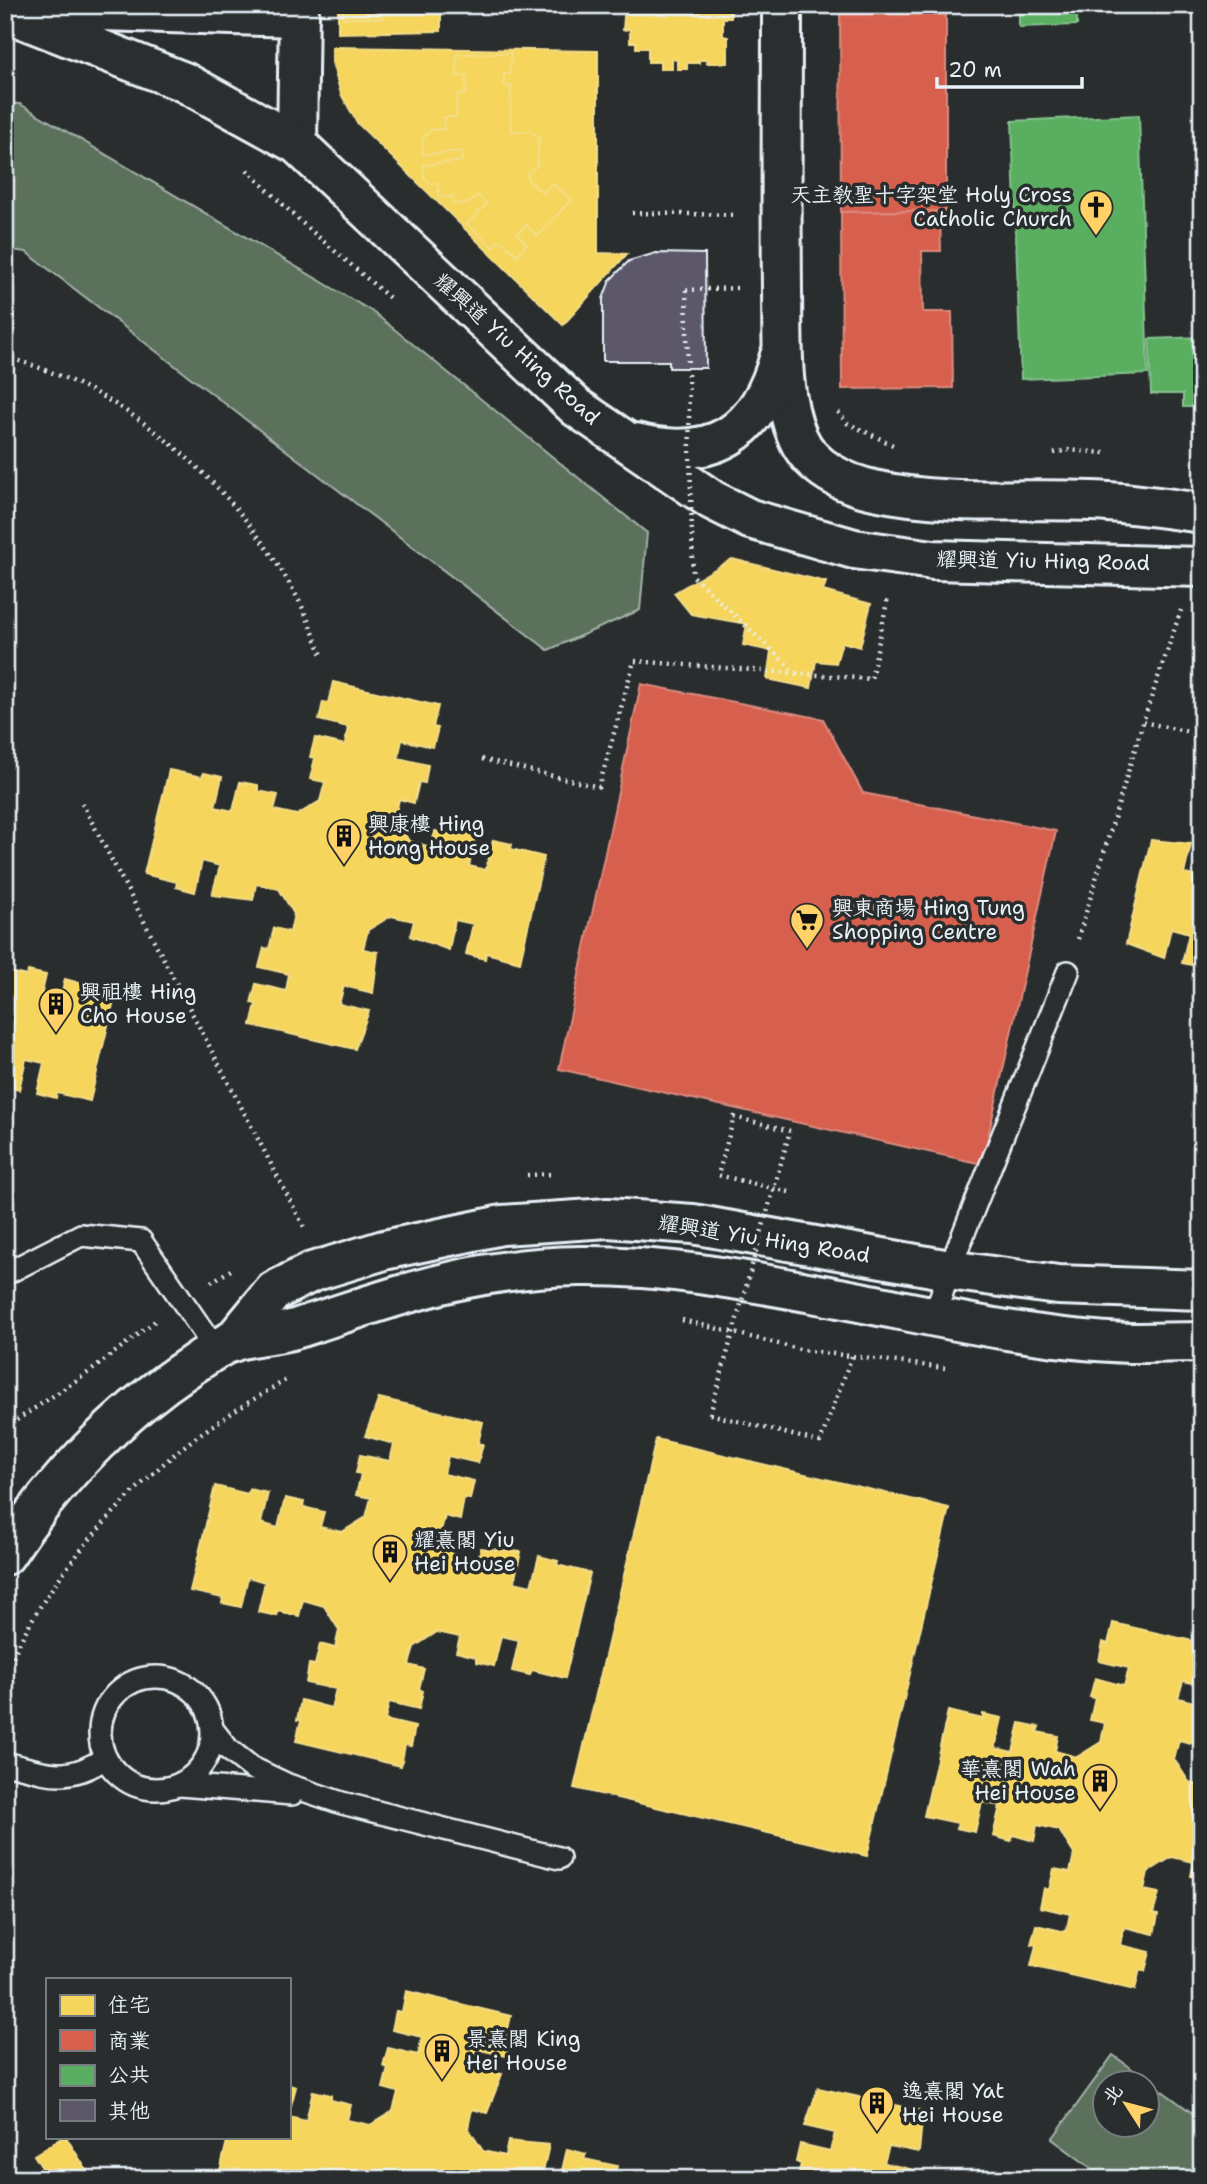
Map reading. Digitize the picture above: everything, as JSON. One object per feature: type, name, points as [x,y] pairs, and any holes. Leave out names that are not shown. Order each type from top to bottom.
[{"type":"street","points":[[782,5],[783,344],[790,411],[799,440],[811,457],[830,473],[851,484],[904,496],[971,501],[1091,501],[1202,513]]},
{"type":"street","points":[[5,10],[299,11],[297,144]]},
{"type":"street","name":"耀興道 Yiu Hing Road","points":[[5,10],[184,82],[297,144],[560,393],[620,439],[712,500],[750,519],[854,549],[933,560],[1202,567]]},
{"type":"street","points":[[620,439],[658,448],[690,450],[726,441],[743,428],[762,403],[774,378],[783,344]]},
{"type":"street","name":"耀興道 Yiu Hing Road","points":[[5,1555],[59,1483],[93,1447],[134,1409],[224,1346],[274,1291],[312,1272],[384,1250],[502,1225],[608,1218],[693,1224],[949,1270],[1058,1285],[1202,1290]]},
{"type":"street","name":"耀興道 Yiu Hing Road","points":[[224,1346],[292,1330],[391,1295],[456,1278],[520,1269],[579,1265],[701,1272],[935,1316],[1100,1340],[1202,1342]]},
{"type":"lane","points":[[935,1316],[949,1270],[1068,972]]},
{"type":"lane","points":[[5,1274],[81,1235],[141,1241],[181,1302],[224,1346]]},
{"type":"lane","points":[[342,1803],[239,1787],[180,1785],[163,1790],[146,1790],[129,1784],[115,1773],[105,1758],[99,1741],[107,1706],[118,1691],[134,1681],[151,1676],[169,1678],[186,1685],[200,1697],[209,1713],[213,1730],[228,1749],[252,1768],[342,1803],[559,1858]]},
{"type":"lane","points":[[180,1785],[194,1775],[205,1762],[213,1730]]},
{"type":"lane","points":[[5,1763],[56,1776],[72,1775],[105,1758]]},
{"type":"path","points":[[632,213],[745,215]]},
{"type":"path","points":[[482,759],[599,787],[634,662],[797,674],[693,576],[687,290],[744,288]]},
{"type":"path","points":[[5,357],[80,385],[133,416],[183,453],[227,496],[265,545],[298,598],[322,655]]},
{"type":"path","points":[[1068,972],[1143,722],[1182,606]]},
{"type":"path","points":[[1143,722],[1194,733],[1202,720]]},
{"type":"path","points":[[82,803],[308,1234]]},
{"type":"path","points":[[795,1194],[718,1175],[734,1117],[790,1131],[710,1414],[820,1442],[852,1356]]},
{"type":"path","points":[[5,1428],[92,1370],[181,1302],[220,1276]]},
{"type":"path","points":[[669,1317],[803,1350],[956,1369]]},
{"type":"path","points":[[5,1676],[28,1628],[61,1577],[133,1494],[178,1452],[294,1375]]},
{"type":"green space","points":[[5,103],[20,104],[373,312],[647,533],[640,610],[548,650],[26,252],[5,249]]},
{"type":"green space","points":[[1113,2055],[1131,2068],[1104,2068]]},
{"type":"green space","points":[[1092,2084],[1092,2138],[1162,2138],[1162,2091],[1202,2120],[1202,2179],[1106,2179],[1052,2139]]},
{"type":"building: 住宅","points":[[338,5],[441,5],[441,31],[338,33]]},
{"type":"building: 住宅","points":[[343,5],[383,5],[384,18],[343,18]]},
{"type":"building: 住宅","points":[[625,5],[731,8],[731,18],[723,18],[723,36],[728,37],[728,63],[707,63],[708,60],[699,60],[699,63],[687,63],[687,69],[677,69],[677,60],[672,59],[672,69],[660,69],[660,62],[648,62],[648,48],[636,48],[636,42],[630,42],[630,29],[623,30]]},
{"type":"building: 住宅","points":[[848,5],[936,5],[936,75],[903,75],[903,82],[868,83],[867,90],[842,90],[841,37],[848,37]]},
{"type":"building: 住宅","points":[[332,47],[598,51],[598,253],[627,254],[563,325],[358,124],[341,94],[332,62]]},
{"type":"building: 住宅","points":[[511,53],[510,74],[504,74],[504,86],[511,86],[511,131],[530,131],[539,137],[537,166],[528,172],[528,180],[543,193],[552,183],[571,200],[538,236],[526,225],[517,234],[527,244],[517,255],[500,240],[493,247],[467,224],[487,204],[478,195],[469,203],[453,204],[452,196],[439,197],[438,183],[431,184],[424,177],[424,165],[462,161],[462,151],[423,155],[422,140],[430,130],[444,129],[444,117],[456,117],[457,95],[466,94],[466,75],[457,76],[457,54]]},
{"type":"building: 住宅","points":[[732,559],[826,582],[823,591],[871,604],[860,647],[842,642],[836,663],[816,661],[811,688],[767,679],[771,651],[743,645],[747,624],[691,614],[674,593]]},
{"type":"building: 住宅","name":"興康樓 Hing Hong House","points":[[333,682],[438,706],[433,727],[438,728],[433,747],[402,740],[398,758],[428,765],[425,783],[419,782],[414,803],[399,799],[395,818],[409,841],[431,847],[435,831],[456,836],[457,831],[476,835],[469,866],[486,870],[493,840],[512,844],[511,849],[544,857],[520,962],[486,953],[485,959],[466,954],[473,924],[455,920],[449,950],[410,936],[414,921],[391,916],[368,930],[363,949],[378,952],[373,993],[344,986],[339,1004],[369,1011],[355,1049],[251,1025],[256,1004],[251,1003],[256,984],[286,991],[289,974],[259,967],[264,948],[269,949],[274,928],[290,932],[294,914],[279,889],[256,884],[253,900],[212,895],[220,866],[202,861],[195,892],[176,887],[177,882],[144,874],[169,770],[202,777],[204,773],[222,777],[215,807],[233,811],[240,782],[258,785],[258,791],[278,795],[274,810],[297,815],[320,801],[325,782],[310,779],[315,758],[310,757],[315,738],[345,745],[348,727],[319,720],[323,702],[328,703]]},
{"type":"building: 住宅","points":[[1151,840],[1191,844],[1184,874],[1202,877],[1201,967],[1182,963],[1189,933],[1171,928],[1164,958],[1126,944]]},
{"type":"building: 住宅","name":"興祖樓 Hing Cho House","points":[[6,971],[27,976],[28,971],[46,975],[39,1006],[58,1010],[65,979],[83,984],[82,988],[115,996],[90,1101],[57,1093],[56,1098],[37,1093],[44,1063],[26,1059],[19,1090],[5,1086]]},
{"type":"building: 住宅","name":"耀熹閣 Yiu Hei House","points":[[379,1398],[483,1422],[478,1444],[483,1444],[478,1463],[448,1456],[444,1474],[474,1481],[470,1499],[464,1498],[460,1520],[445,1516],[440,1534],[455,1558],[477,1563],[481,1548],[521,1552],[514,1582],[531,1586],[539,1556],[558,1561],[557,1565],[590,1573],[565,1678],[532,1670],[530,1675],[512,1671],[519,1640],[501,1636],[494,1666],[476,1662],[476,1657],[456,1652],[460,1637],[437,1632],[414,1647],[409,1665],[424,1669],[419,1689],[423,1691],[419,1709],[389,1702],[385,1720],[415,1727],[411,1746],[405,1745],[401,1766],[296,1741],[301,1720],[297,1720],[301,1700],[331,1708],[336,1689],[306,1683],[309,1664],[315,1665],[320,1644],[335,1648],[339,1630],[324,1606],[303,1600],[299,1616],[278,1611],[277,1616],[258,1612],[265,1582],[248,1577],[241,1607],[222,1603],[223,1598],[190,1591],[215,1486],[248,1494],[249,1489],[268,1493],[261,1523],[278,1528],[285,1498],[304,1502],[303,1507],[324,1512],[320,1527],[342,1532],[366,1517],[371,1498],[356,1495],[361,1474],[356,1473],[360,1455],[390,1461],[394,1444],[365,1436]]},
{"type":"building: 住宅","points":[[656,1439],[949,1508],[867,1856],[574,1788]]},
{"type":"building: 住宅","name":"華熹閣 Wah Hei House","points":[[1113,1623],[1202,1643],[1202,1685],[1183,1681],[1178,1698],[1202,1704],[1202,1724],[1199,1723],[1194,1744],[1179,1740],[1174,1759],[1189,1782],[1202,1785],[1202,1879],[1191,1876],[1194,1862],[1172,1857],[1148,1872],[1144,1890],[1159,1893],[1153,1914],[1158,1915],[1154,1934],[1124,1927],[1120,1945],[1150,1952],[1145,1971],[1140,1969],[1135,1990],[1031,1966],[1036,1945],[1031,1944],[1036,1925],[1066,1932],[1070,1914],[1040,1907],[1044,1888],[1049,1890],[1054,1869],[1070,1872],[1074,1854],[1059,1830],[1037,1825],[1034,1841],[1013,1835],[1011,1841],[993,1836],[1000,1806],[982,1802],[975,1832],[956,1828],[958,1823],[924,1816],[948,1711],[983,1719],[983,1714],[1002,1718],[995,1748],[1013,1752],[1020,1723],[1039,1727],[1037,1732],[1058,1736],[1055,1751],[1077,1757],[1101,1742],[1105,1723],[1090,1720],[1095,1698],[1090,1697],[1095,1678],[1124,1686],[1129,1668],[1099,1661],[1103,1642],[1108,1644]]},
{"type":"building: 住宅","name":"景熹閣 King Hei House","points":[[406,1991],[511,2016],[506,2037],[510,2037],[506,2056],[476,2049],[471,2068],[502,2074],[487,2113],[472,2109],[468,2128],[483,2151],[505,2156],[508,2141],[549,2145],[542,2176],[554,2179],[292,2179],[293,2175],[275,2170],[273,2179],[218,2179],[228,2138],[290,2138],[290,2117],[306,2121],[313,2091],[331,2095],[331,2100],[351,2105],[347,2120],[370,2125],[393,2111],[398,2092],[383,2088],[388,2068],[383,2066],[388,2048],[418,2055],[422,2037],[392,2030],[396,2011],[402,2012]]},
{"type":"building: 住宅","points":[[290,2085],[296,2087],[290,2109]]},
{"type":"building: 住宅","name":"逸熹閣 Yat Hei House","points":[[818,2088],[923,2111],[919,2152],[889,2146],[884,2163],[914,2170],[912,2179],[797,2179],[801,2164],[796,2162],[800,2144],[830,2151],[835,2133],[805,2126]]},
{"type":"building: 住宅","points":[[61,2138],[67,2138],[92,2179],[49,2179],[34,2155]]},
{"type":"building: 住宅","points":[[567,2149],[586,2154],[584,2159],[617,2166],[614,2179],[560,2179]]},
{"type":"building: 商業","points":[[840,5],[946,5],[946,211],[841,212]]},
{"type":"building: 商業","points":[[940,211],[941,251],[922,251],[923,312],[952,312],[953,388],[842,389],[841,212]]},
{"type":"building: 商業","name":"興東商場 Hing Tung Shopping Centre","points":[[641,684],[823,719],[863,793],[1056,831],[982,1164],[559,1069]]},
{"type":"building: 公共","points":[[1019,5],[1077,5],[1077,25],[1019,27]]},
{"type":"building: 公共","points":[[1139,115],[1148,374],[1021,379],[1012,121]]},
{"type":"building: 公共","points":[[1202,337],[1202,407],[1183,407],[1183,394],[1151,394],[1149,339]]},
{"type":"building: 其他","points":[[656,253],[705,254],[706,368],[669,368],[669,361],[603,361],[603,299],[610,280],[629,261]]},
{"type":"place","name":"天主教聖十字架堂 Holy Cross Catholic Church","points":[[1096,237]]},
{"type":"place","name":"興康樓 Hing Hong House","points":[[344,866]]},
{"type":"place","name":"興東商場 Hing Tung Shopping Centre","points":[[807,950]]},
{"type":"place","name":"興祖樓 Hing Cho House","points":[[56,1034]]},
{"type":"place","name":"耀熹閣 Yiu Hei House","points":[[390,1582]]},
{"type":"place","name":"華熹閣 Wah Hei House","points":[[1100,1811]]},
{"type":"place","name":"景熹閣 King Hei House","points":[[442,2081]]},
{"type":"place","name":"逸熹閣 Yat Hei House","points":[[877,2133]]}]
